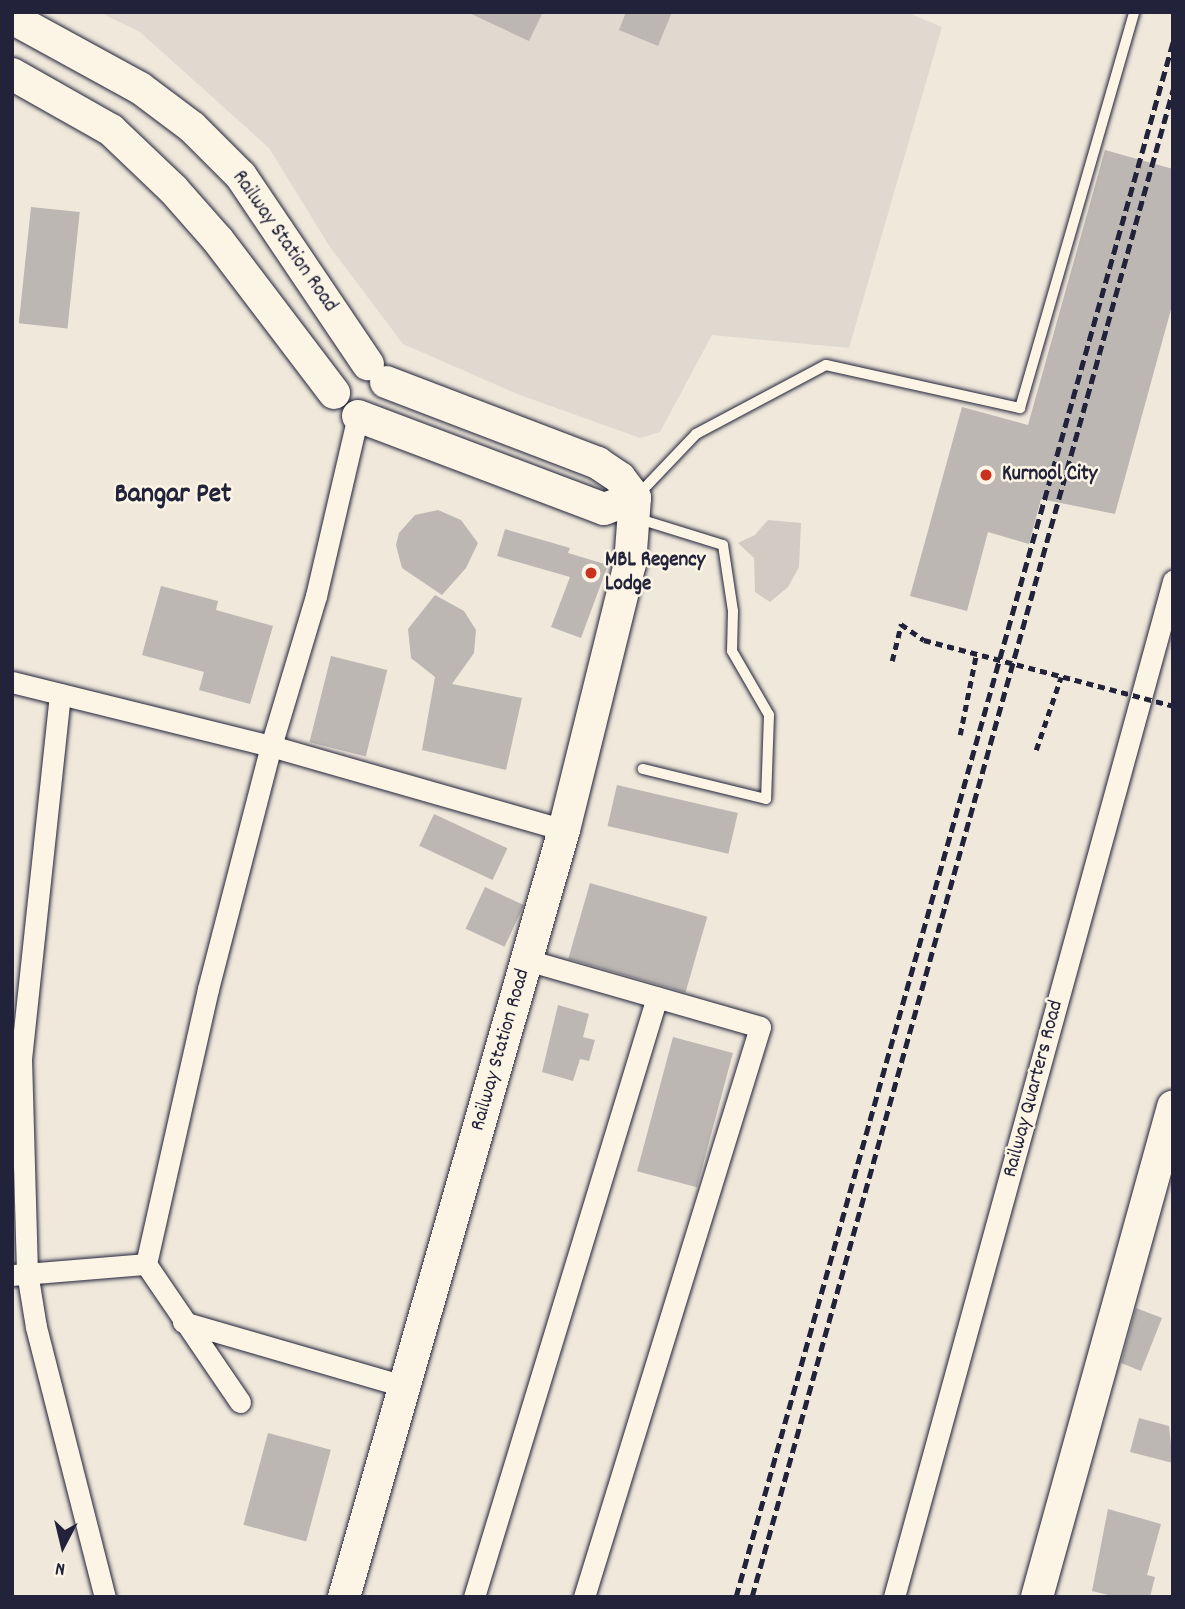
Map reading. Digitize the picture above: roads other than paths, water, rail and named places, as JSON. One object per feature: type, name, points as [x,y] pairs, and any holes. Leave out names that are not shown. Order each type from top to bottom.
[{"type":"street","name":"Railway Station Road","points":[[12,18],[140,88],[192,127],[241,176],[377,373]]},
{"type":"street","points":[[12,74],[111,130],[173,189],[218,240],[334,393],[342,408],[604,509],[634,507],[620,478],[598,463],[377,373],[343,370],[334,393]]},
{"type":"street","points":[[358,416],[381,406],[377,373]]},
{"type":"street","points":[[240,1402],[146,1264],[208,989],[271,746],[316,596],[358,416]]},
{"type":"street","name":"Railway Station Road","points":[[344,1597],[564,830],[631,564],[634,507]]},
{"type":"street","name":"Railway Quarters Road","points":[[894,1597],[1173,581]]},
{"type":"street","points":[[12,682],[271,746],[564,830]]},
{"type":"street","points":[[60,694],[21,1058],[20,1273],[105,1597]]},
{"type":"street","points":[[527,960],[760,1027],[584,1597]]},
{"type":"street","points":[[474,1597],[657,997]]},
{"type":"street","points":[[1037,1597],[1167,1154],[1173,1107]]},
{"type":"street","points":[[20,1273],[146,1264]]},
{"type":"street","points":[[183,1322],[404,1386]]},
{"type":"lane","points":[[643,769],[766,799],[769,716],[732,650],[733,611],[723,545],[634,507],[695,434],[826,365],[1020,408],[1134,12]]},
{"type":"railway","points":[[736,1597],[1173,42]]},
{"type":"railway","points":[[752,1597],[1173,90]]},
{"type":"place","name":"Kurnool City","points":[[986,475]]},
{"type":"place","name":"MBL Regency Lodge","points":[[591,573]]},
{"type":"district","name":"Bangar Pet","points":[[173,496]]}]
